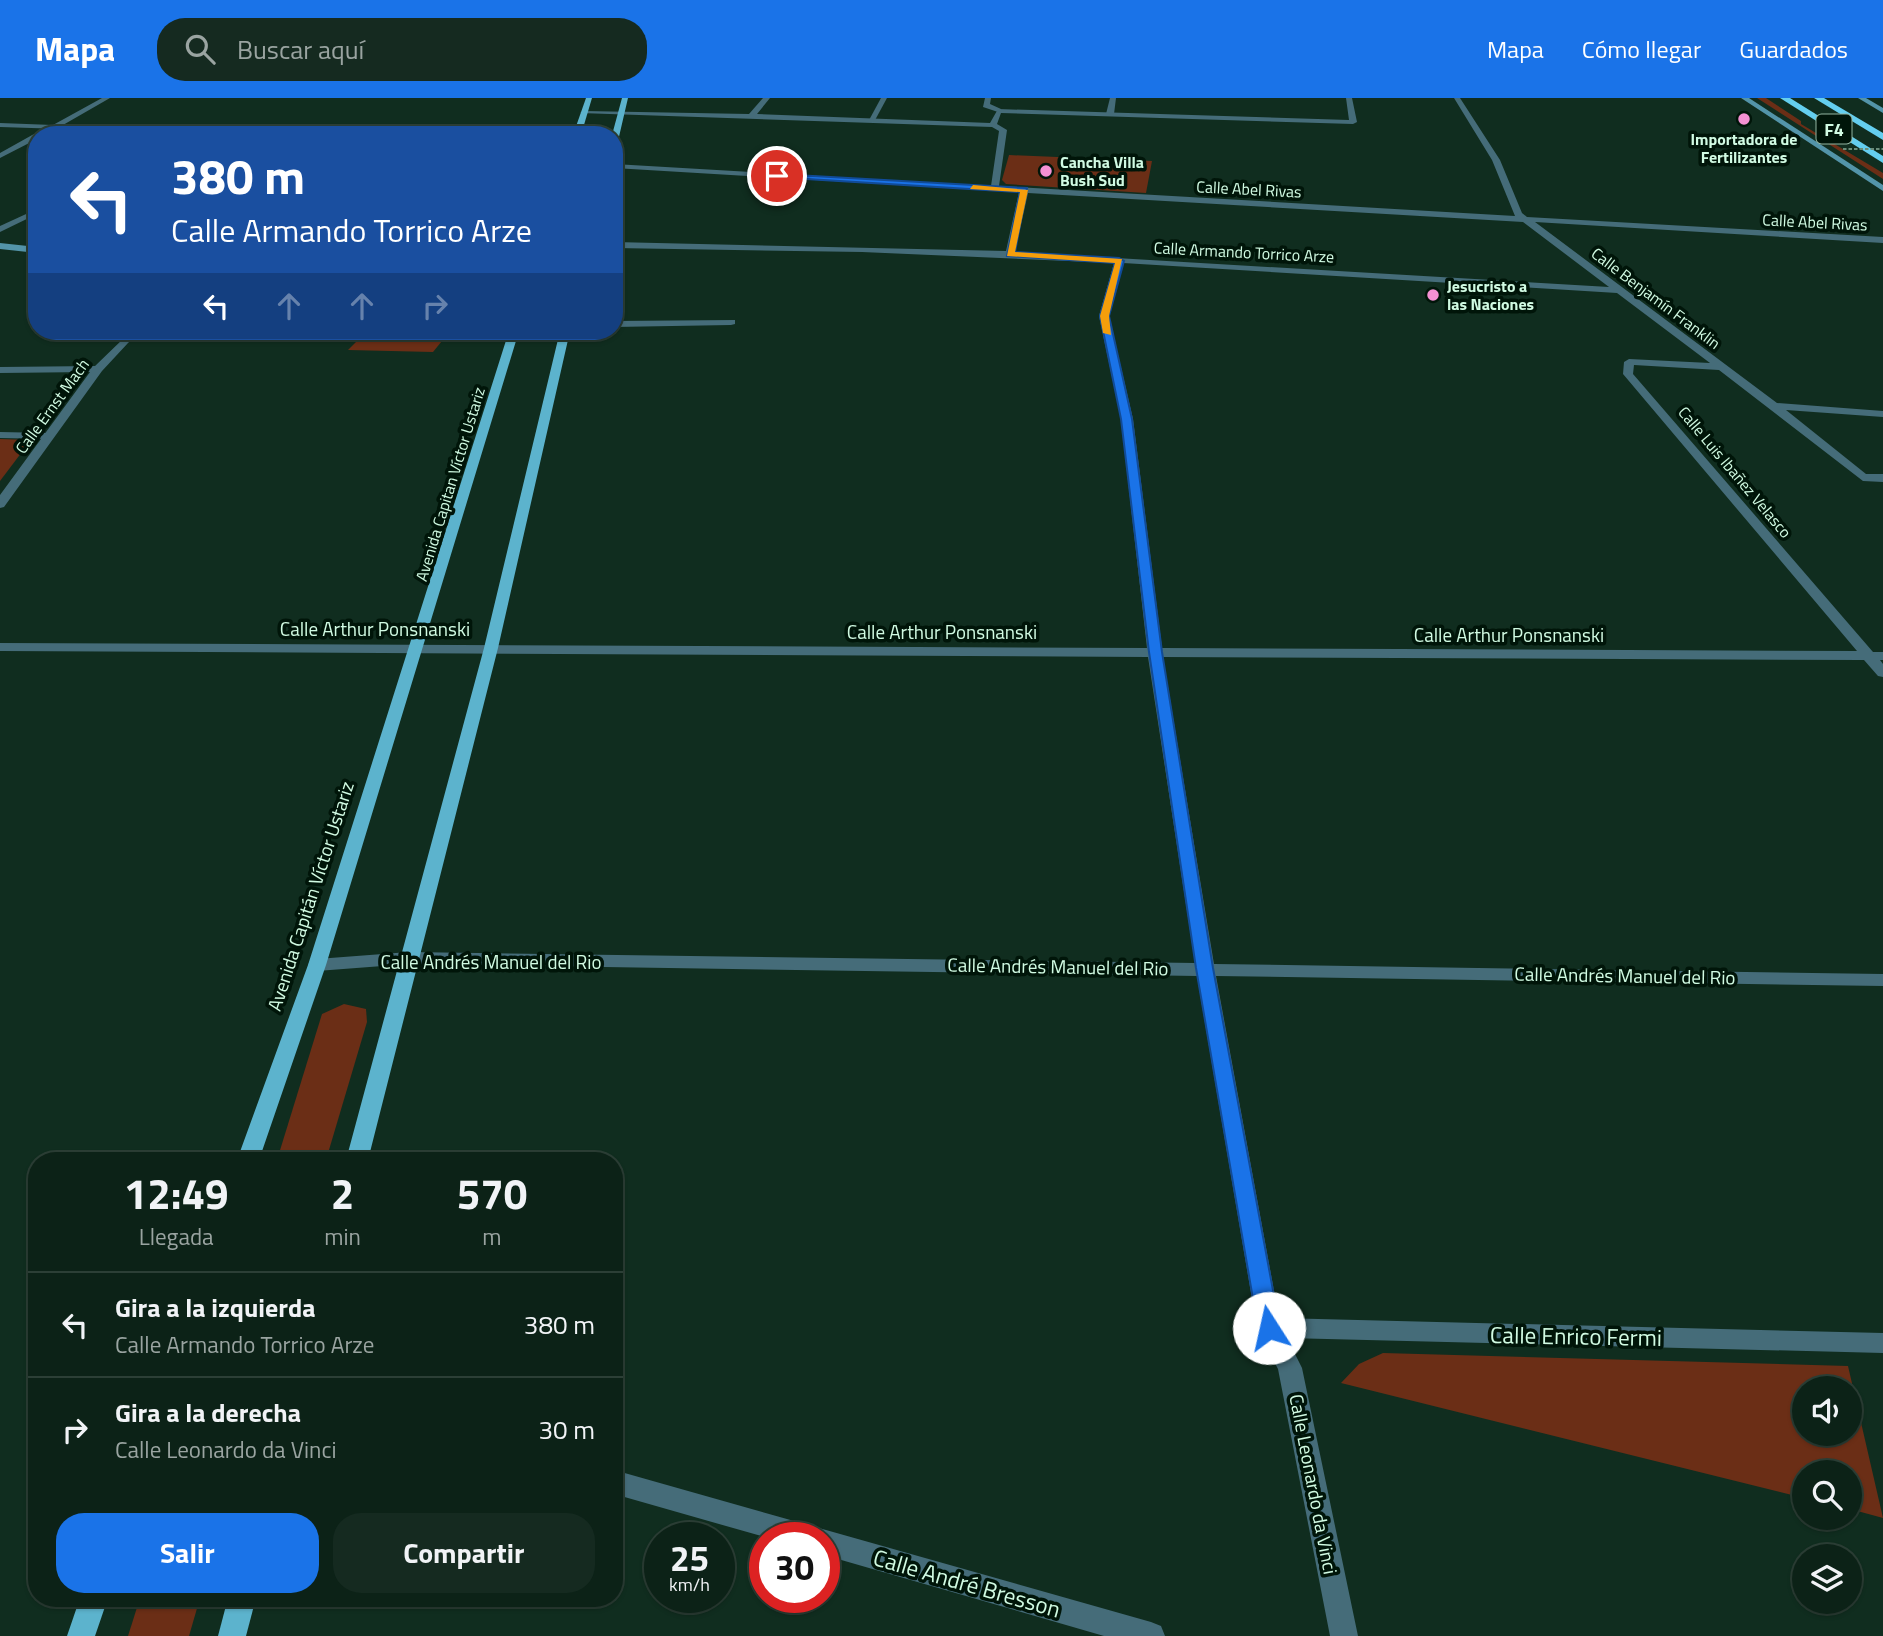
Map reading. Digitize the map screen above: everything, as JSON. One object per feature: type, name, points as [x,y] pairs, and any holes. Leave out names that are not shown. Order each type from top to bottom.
[{"type":"highway","name":"F4","points":[[1784,98],[1883,160]]},
{"type":"highway","name":"F4","points":[[1818,98],[1883,137]]},
{"type":"main road","points":[[580,126],[589,98]]},
{"type":"main road","points":[[618,126],[625,98]]},
{"type":"main road","name":"Avenida Capitan Víctor Ustariz","points":[[417,648],[511,340]]},
{"type":"main road","points":[[359,1152],[491,648],[563,340]]},
{"type":"main road","name":"Avenida Capitán Víctor Ustariz","points":[[251,1152],[317,965],[417,648]]},
{"type":"main road","points":[[81,1636],[91,1607]]},
{"type":"main road","points":[[232,1636],[240,1607]]},
{"type":"street","points":[[57,126],[107,98]]},
{"type":"street","points":[[751,116],[768,98]]},
{"type":"street","points":[[871,120],[884,98]]},
{"type":"street","points":[[988,98],[986,105],[998,111],[1353,122],[1349,98]]},
{"type":"street","points":[[1110,114],[1112,98]]},
{"type":"street","name":"Calle Benjamín Franklin","points":[[1457,98],[1496,160],[1518,214],[1774,406],[1863,477],[1883,478]]},
{"type":"street","points":[[1744,98],[1883,189]]},
{"type":"street","points":[[1861,98],[1883,111]]},
{"type":"street","points":[[993,125],[998,111]]},
{"type":"street","points":[[584,113],[993,125],[1003,130],[995,188]]},
{"type":"street","points":[[0,125],[28,126]]},
{"type":"street","points":[[0,156],[28,141]]},
{"type":"street","name":"Calle Abel Rivas","points":[[623,167],[1883,240]]},
{"type":"street","points":[[1010,254],[1024,190]]},
{"type":"street","points":[[0,229],[28,215]]},
{"type":"street","points":[[0,246],[28,249]]},
{"type":"street","name":"Calle Armando Torrico Arze","points":[[623,246],[862,248],[1010,254],[1619,290]]},
{"type":"street","name":"Calle Leonardo da Vinci","points":[[1119,261],[1104,316],[1126,419],[1156,652],[1205,968],[1269,1328],[1290,1368],[1344,1636]]},
{"type":"street","points":[[623,324],[731,322]]},
{"type":"street","name":"Calle Ernst Mach","points":[[0,504],[97,369],[125,340]]},
{"type":"street","name":"Calle Luis Ibañez Velasco","points":[[1721,367],[1629,362],[1628,374],[1875,656],[1883,673]]},
{"type":"street","points":[[0,370],[97,369]]},
{"type":"street","points":[[1774,406],[1883,414]]},
{"type":"street","points":[[0,435],[48,436]]},
{"type":"street","name":"Calle Arthur Ponsnanski","points":[[0,647],[1875,656]]},
{"type":"street","name":"Calle Andrés Manuel del Rio","points":[[317,965],[409,958],[1883,979]]},
{"type":"street","name":"Calle Enrico Fermi","points":[[1269,1328],[1883,1343]]},
{"type":"street","points":[[623,1485],[755,1522]]},
{"type":"street","name":"Calle André Bresson","points":[[840,1547],[1151,1636]]},
{"type":"path","points":[[1843,149],[1883,149]]},
{"type":"shaded area","points":[[1757,98],[1766,98],[1801,121],[1801,124],[1883,173],[1883,179]]},
{"type":"shaded area","points":[[1009,155],[1152,161],[1146,193],[1006,184],[1002,180]]},
{"type":"shaded area","points":[[358,340],[443,340],[433,352],[348,350]]},
{"type":"shaded area","points":[[0,439],[31,440],[0,481]]},
{"type":"shaded area","points":[[344,1004],[366,1009],[367,1022],[328,1152],[279,1152],[322,1014]]},
{"type":"shaded area","points":[[1383,1353],[1848,1366],[1850,1376],[1792,1376],[1792,1446],[1862,1446],[1862,1427],[1883,1518],[1862,1512],[1862,1460],[1792,1460],[1792,1495],[1341,1383],[1359,1364]]},
{"type":"shaded area","points":[[137,1607],[197,1607],[189,1636],[128,1636]]},
{"type":"slow traffic","points":[[973,187],[1024,190],[1010,254],[1119,261],[1104,316],[1108,333]]},
{"type":"place","name":"Importadora de Fertilizantes","points":[[1744,119]]},
{"type":"place","name":"Cancha Villa Bush Sud","points":[[1046,171]]},
{"type":"place","name":"Jesucristo a las Naciones","points":[[1433,295]]},
{"type":"route","points":[[777,176],[1024,190],[1010,254],[1119,261],[1104,316],[1126,419],[1156,652],[1205,968],[1269,1328]]}]
